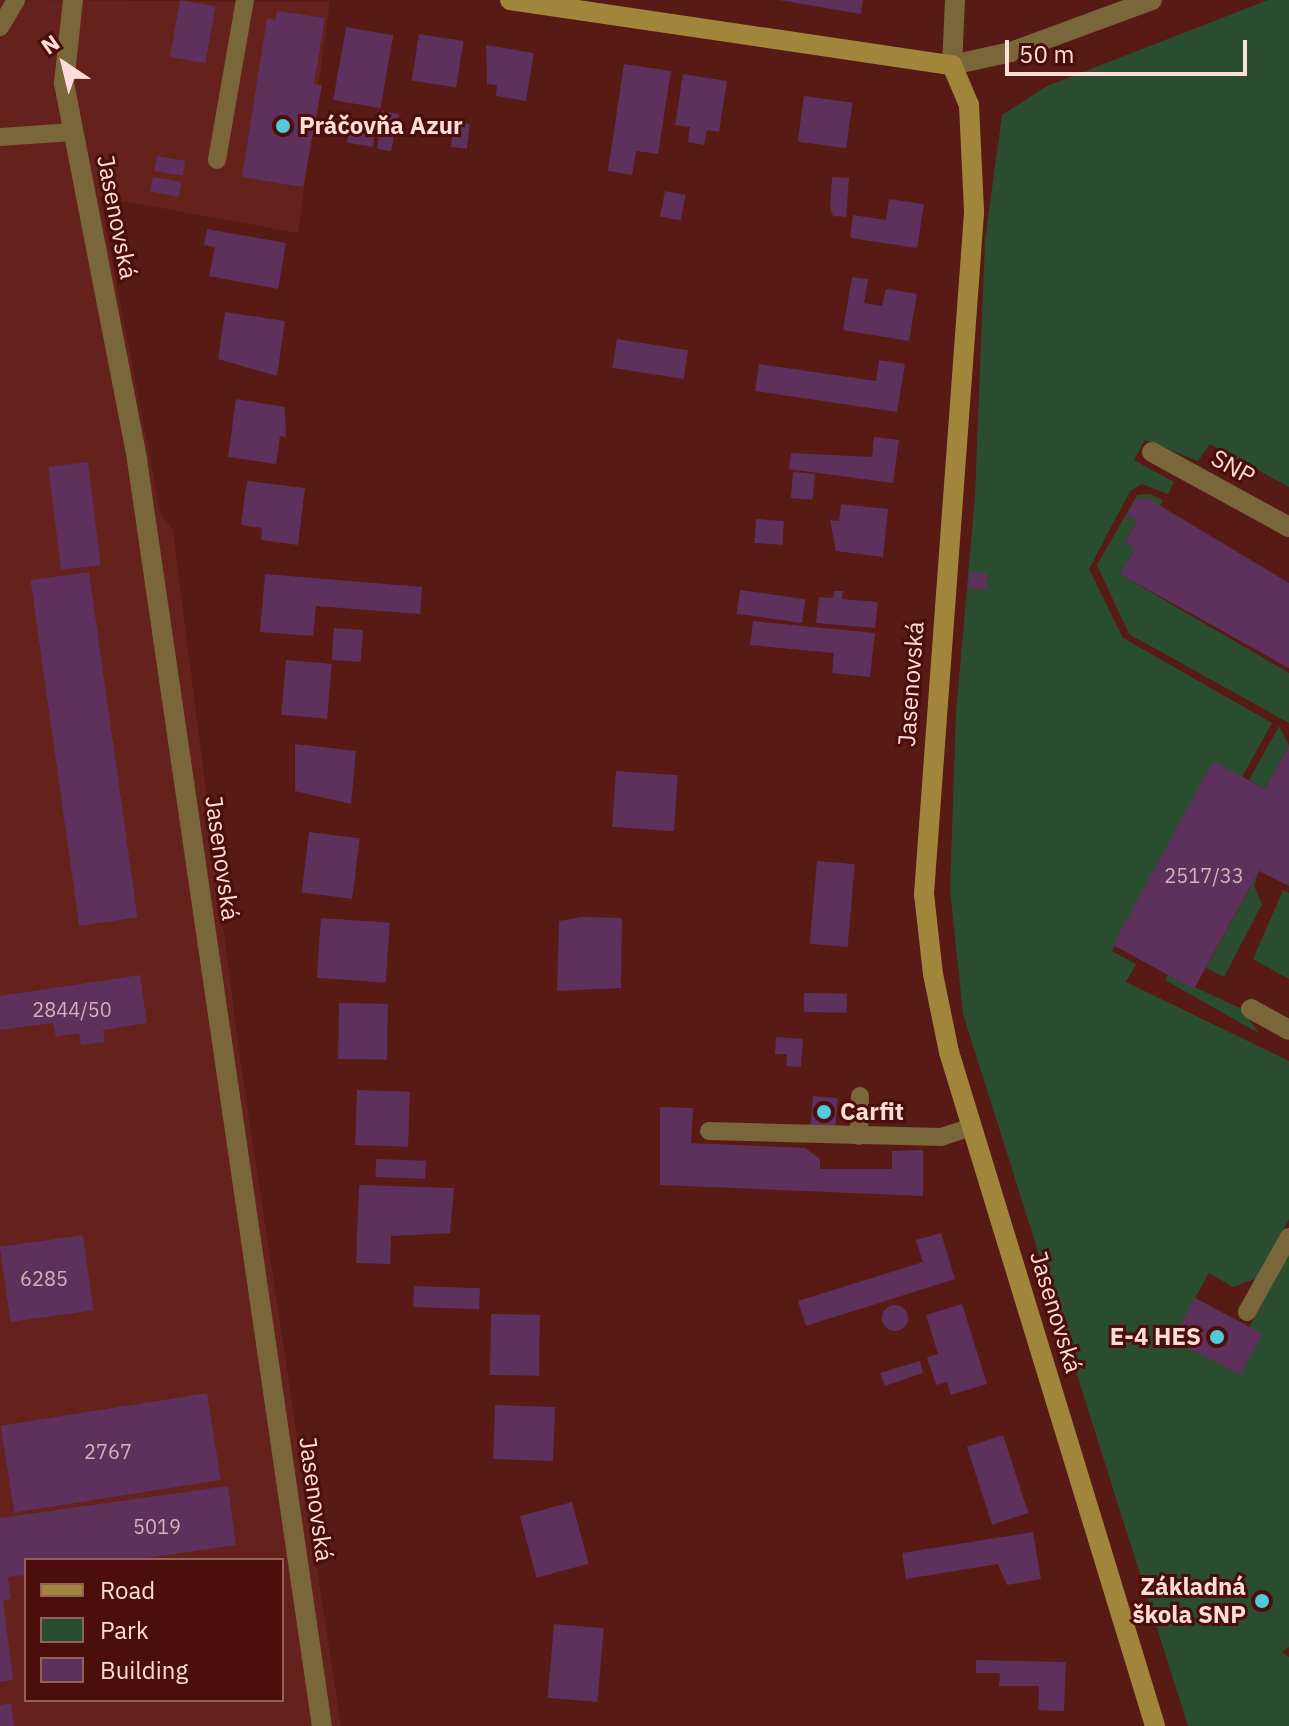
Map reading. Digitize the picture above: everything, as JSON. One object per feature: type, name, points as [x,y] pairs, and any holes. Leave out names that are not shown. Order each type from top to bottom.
[{"type":"street","name":"Jasenovská","points":[[73,0],[64,83],[137,460],[322,1726]]},
{"type":"street","points":[[510,0],[952,65],[1011,52],[1152,0]]},
{"type":"street","points":[[952,65],[955,0]]},
{"type":"street","name":"Jasenovská","points":[[952,65],[969,105],[974,213],[924,894],[933,974],[972,1127],[1155,1726]]},
{"type":"street","name":"SNP","points":[[1152,452],[1289,527]]},
{"type":"street","points":[[1251,1009],[1289,1030]]},
{"type":"lane","points":[[0,27],[16,0]]},
{"type":"lane","points":[[217,160],[245,0]]},
{"type":"lane","points":[[0,137],[73,132]]},
{"type":"lane","points":[[859,1136],[860,1096]]},
{"type":"lane","points":[[709,1131],[941,1137],[972,1127]]},
{"type":"lane","points":[[1247,1312],[1289,1237]]},
{"type":"shaded area","points":[[0,0],[330,2],[298,233],[100,197],[161,514],[173,530],[239,1052],[341,1726],[0,1726]]},
{"type":"green space","points":[[1268,0],[1289,0],[1289,487],[1210,444],[1198,461],[1145,440],[1134,460],[1174,482],[1168,494],[1142,484],[1130,491],[1089,569],[1123,638],[1272,723],[1242,777],[1213,762],[1112,951],[1136,964],[1126,982],[1289,1061],[1289,1219],[1257,1278],[1233,1287],[1209,1273],[1195,1298],[1249,1327],[1289,1255],[1289,1647],[1282,1652],[1289,1657],[1289,1726],[1188,1726],[963,1014],[950,890],[956,713],[975,496],[985,240],[1002,115],[1047,86]]},
{"type":"green space","points":[[1150,494],[1163,500],[1160,506],[1136,500],[1127,515],[1137,521],[1125,542],[1135,548],[1120,574],[1289,673],[1289,723],[1129,634],[1097,565],[1137,495]]},
{"type":"green space","points":[[1279,726],[1289,745],[1265,789],[1249,780]]},
{"type":"green space","points":[[1259,871],[1254,886],[1262,904],[1224,977],[1206,968]]},
{"type":"green space","points":[[1283,890],[1289,893],[1289,979],[1253,959]]},
{"type":"green space","points":[[1168,975],[1240,1008],[1260,1034],[1165,980]]},
{"type":"building","points":[[180,0],[215,6],[205,63],[170,57]]},
{"type":"building","points":[[779,0],[863,0],[861,14]]},
{"type":"building","name":"Práčovňa Azur","points":[[277,11],[325,18],[314,84],[322,85],[303,187],[242,177],[267,18],[275,20]]},
{"type":"building","points":[[346,27],[393,35],[380,108],[333,100]]},
{"type":"building","points":[[419,34],[463,41],[456,87],[412,80]]},
{"type":"building","points":[[486,45],[534,53],[526,101],[496,96],[497,85],[487,84]]},
{"type":"building","points":[[624,64],[671,71],[658,154],[636,151],[632,175],[608,171]]},
{"type":"building","points":[[683,74],[727,81],[719,132],[707,130],[704,145],[688,142],[690,127],[675,125]]},
{"type":"building","points":[[804,96],[853,103],[846,148],[798,142]]},
{"type":"building","points":[[382,111],[399,114],[391,151],[377,149]]},
{"type":"building","points":[[454,122],[470,124],[467,149],[451,147]]},
{"type":"building","points":[[349,130],[375,134],[373,147],[347,143]]},
{"type":"building","points":[[157,156],[186,161],[183,176],[154,171]]},
{"type":"building","points":[[153,177],[182,182],[179,197],[150,192]]},
{"type":"building","points":[[832,177],[849,178],[846,217],[833,216],[830,207]]},
{"type":"building","points":[[665,191],[686,195],[681,221],[660,217]]},
{"type":"building","points":[[889,199],[924,204],[917,248],[850,238],[853,215],[886,220]]},
{"type":"building","points":[[207,229],[286,243],[278,289],[209,276],[215,247],[204,245]]},
{"type":"building","points":[[852,277],[868,279],[864,303],[882,306],[886,289],[917,294],[909,341],[843,330]]},
{"type":"building","points":[[225,312],[285,321],[277,376],[218,359]]},
{"type":"building","points":[[617,339],[688,350],[684,379],[612,368]]},
{"type":"building","points":[[879,360],[905,364],[897,412],[755,391],[759,364],[876,381]]},
{"type":"building","points":[[236,399],[285,407],[286,437],[280,436],[276,464],[228,457]]},
{"type":"building","points":[[874,437],[899,440],[893,483],[789,469],[791,453],[872,457]]},
{"type":"building","points":[[88,462],[101,565],[61,570],[48,467]]},
{"type":"building","points":[[793,472],[815,474],[813,500],[791,498]]},
{"type":"building","points":[[247,481],[305,488],[298,545],[261,540],[262,528],[241,525]]},
{"type":"building","points":[[1136,499],[1149,499],[1289,583],[1289,668],[1120,574],[1135,548],[1125,542],[1137,521],[1127,515]]},
{"type":"building","points":[[841,504],[888,509],[883,557],[836,551],[830,520],[839,521]]},
{"type":"building","points":[[756,519],[784,521],[782,545],[754,543]]},
{"type":"building","points":[[89,572],[138,918],[79,926],[31,580]]},
{"type":"building","points":[[969,573],[987,573],[987,589],[969,589]]},
{"type":"building","points":[[265,574],[422,587],[420,614],[316,606],[313,636],[260,632]]},
{"type":"building","points":[[740,590],[805,599],[802,623],[737,614]]},
{"type":"building","points":[[834,591],[843,591],[842,599],[878,602],[875,628],[816,623],[819,597],[833,598]]},
{"type":"building","points":[[753,621],[875,633],[870,677],[832,673],[834,653],[750,645]]},
{"type":"building","points":[[334,628],[363,630],[361,662],[332,660]]},
{"type":"building","points":[[286,660],[332,664],[327,719],[281,715]]},
{"type":"building","points":[[295,744],[356,751],[351,804],[295,791]]},
{"type":"building","points":[[1289,745],[1289,886],[1259,871],[1194,989],[1113,945],[1213,761],[1265,789]]},
{"type":"building","points":[[616,771],[678,775],[674,831],[612,827]]},
{"type":"building","points":[[309,832],[360,838],[352,899],[302,893]]},
{"type":"building","points":[[817,861],[855,864],[848,947],[810,944]]},
{"type":"building","points":[[581,917],[622,918],[621,988],[557,991],[559,921]]},
{"type":"building","points":[[321,918],[390,923],[386,983],[317,978]]},
{"type":"building","points":[[140,975],[147,1023],[103,1030],[105,1042],[81,1045],[79,1033],[56,1037],[53,1023],[0,1030],[0,996]]},
{"type":"building","points":[[804,993],[847,994],[847,1013],[804,1012]]},
{"type":"building","points":[[339,1003],[388,1004],[387,1060],[338,1059]]},
{"type":"building","points":[[776,1037],[803,1039],[801,1067],[786,1066],[787,1054],[775,1054]]},
{"type":"building","points":[[357,1090],[410,1092],[408,1147],[355,1145]]},
{"type":"building","name":"Carfit","points":[[813,1096],[838,1098],[835,1128],[810,1126]]},
{"type":"building","points":[[660,1107],[693,1108],[691,1143],[805,1148],[820,1159],[820,1169],[892,1169],[892,1151],[923,1150],[923,1196],[660,1185]]},
{"type":"building","points":[[376,1159],[426,1161],[425,1179],[375,1177]]},
{"type":"building","points":[[359,1185],[454,1188],[450,1233],[391,1236],[390,1264],[356,1263]]},
{"type":"building","points":[[941,1233],[955,1279],[806,1326],[798,1301],[923,1262],[916,1240]]},
{"type":"building","points":[[83,1235],[94,1310],[10,1322],[0,1247]]},
{"type":"building","points":[[414,1286],[480,1288],[479,1309],[413,1307]]},
{"type":"building","name":"E-4 HES","points":[[1195,1298],[1262,1334],[1240,1375],[1173,1339]]},
{"type":"building","points":[[962,1304],[987,1384],[951,1395],[947,1382],[936,1385],[927,1357],[938,1354],[926,1315]]},
{"type":"building","points":[[895,1305],[904,1309],[908,1318],[904,1327],[895,1331],[886,1327],[882,1318],[886,1309]]},
{"type":"building","points":[[491,1314],[540,1315],[539,1376],[490,1375]]},
{"type":"building","points":[[920,1361],[923,1373],[885,1386],[880,1373]]},
{"type":"building","points":[[207,1393],[221,1480],[14,1513],[1,1426]]},
{"type":"building","points":[[495,1405],[555,1407],[553,1461],[493,1459]]},
{"type":"building","points":[[1003,1435],[1028,1513],[992,1525],[967,1447]]},
{"type":"building","points":[[228,1486],[236,1545],[146,1558],[24,1558],[24,1575],[8,1577],[11,1599],[3,1600],[13,1680],[0,1682],[0,1518]]},
{"type":"building","points":[[572,1502],[589,1564],[536,1578],[520,1516]]},
{"type":"building","points":[[1033,1532],[1041,1579],[1007,1585],[998,1564],[906,1579],[902,1553]]},
{"type":"building","points":[[554,1624],[604,1628],[597,1702],[548,1698]]},
{"type":"building","points":[[976,1660],[1066,1662],[1064,1711],[1038,1710],[1039,1686],[999,1686],[1000,1673],[976,1673]]},
{"type":"building","points":[[11,1703],[14,1726],[0,1726],[0,1705]]},
{"type":"place","name":"Práčovňa Azur","points":[[283,126]]},
{"type":"place","name":"Carfit","points":[[824,1112]]},
{"type":"place","name":"E-4 HES","points":[[1217,1337]]},
{"type":"place","name":"Základná škola SNP","points":[[1262,1601]]}]
